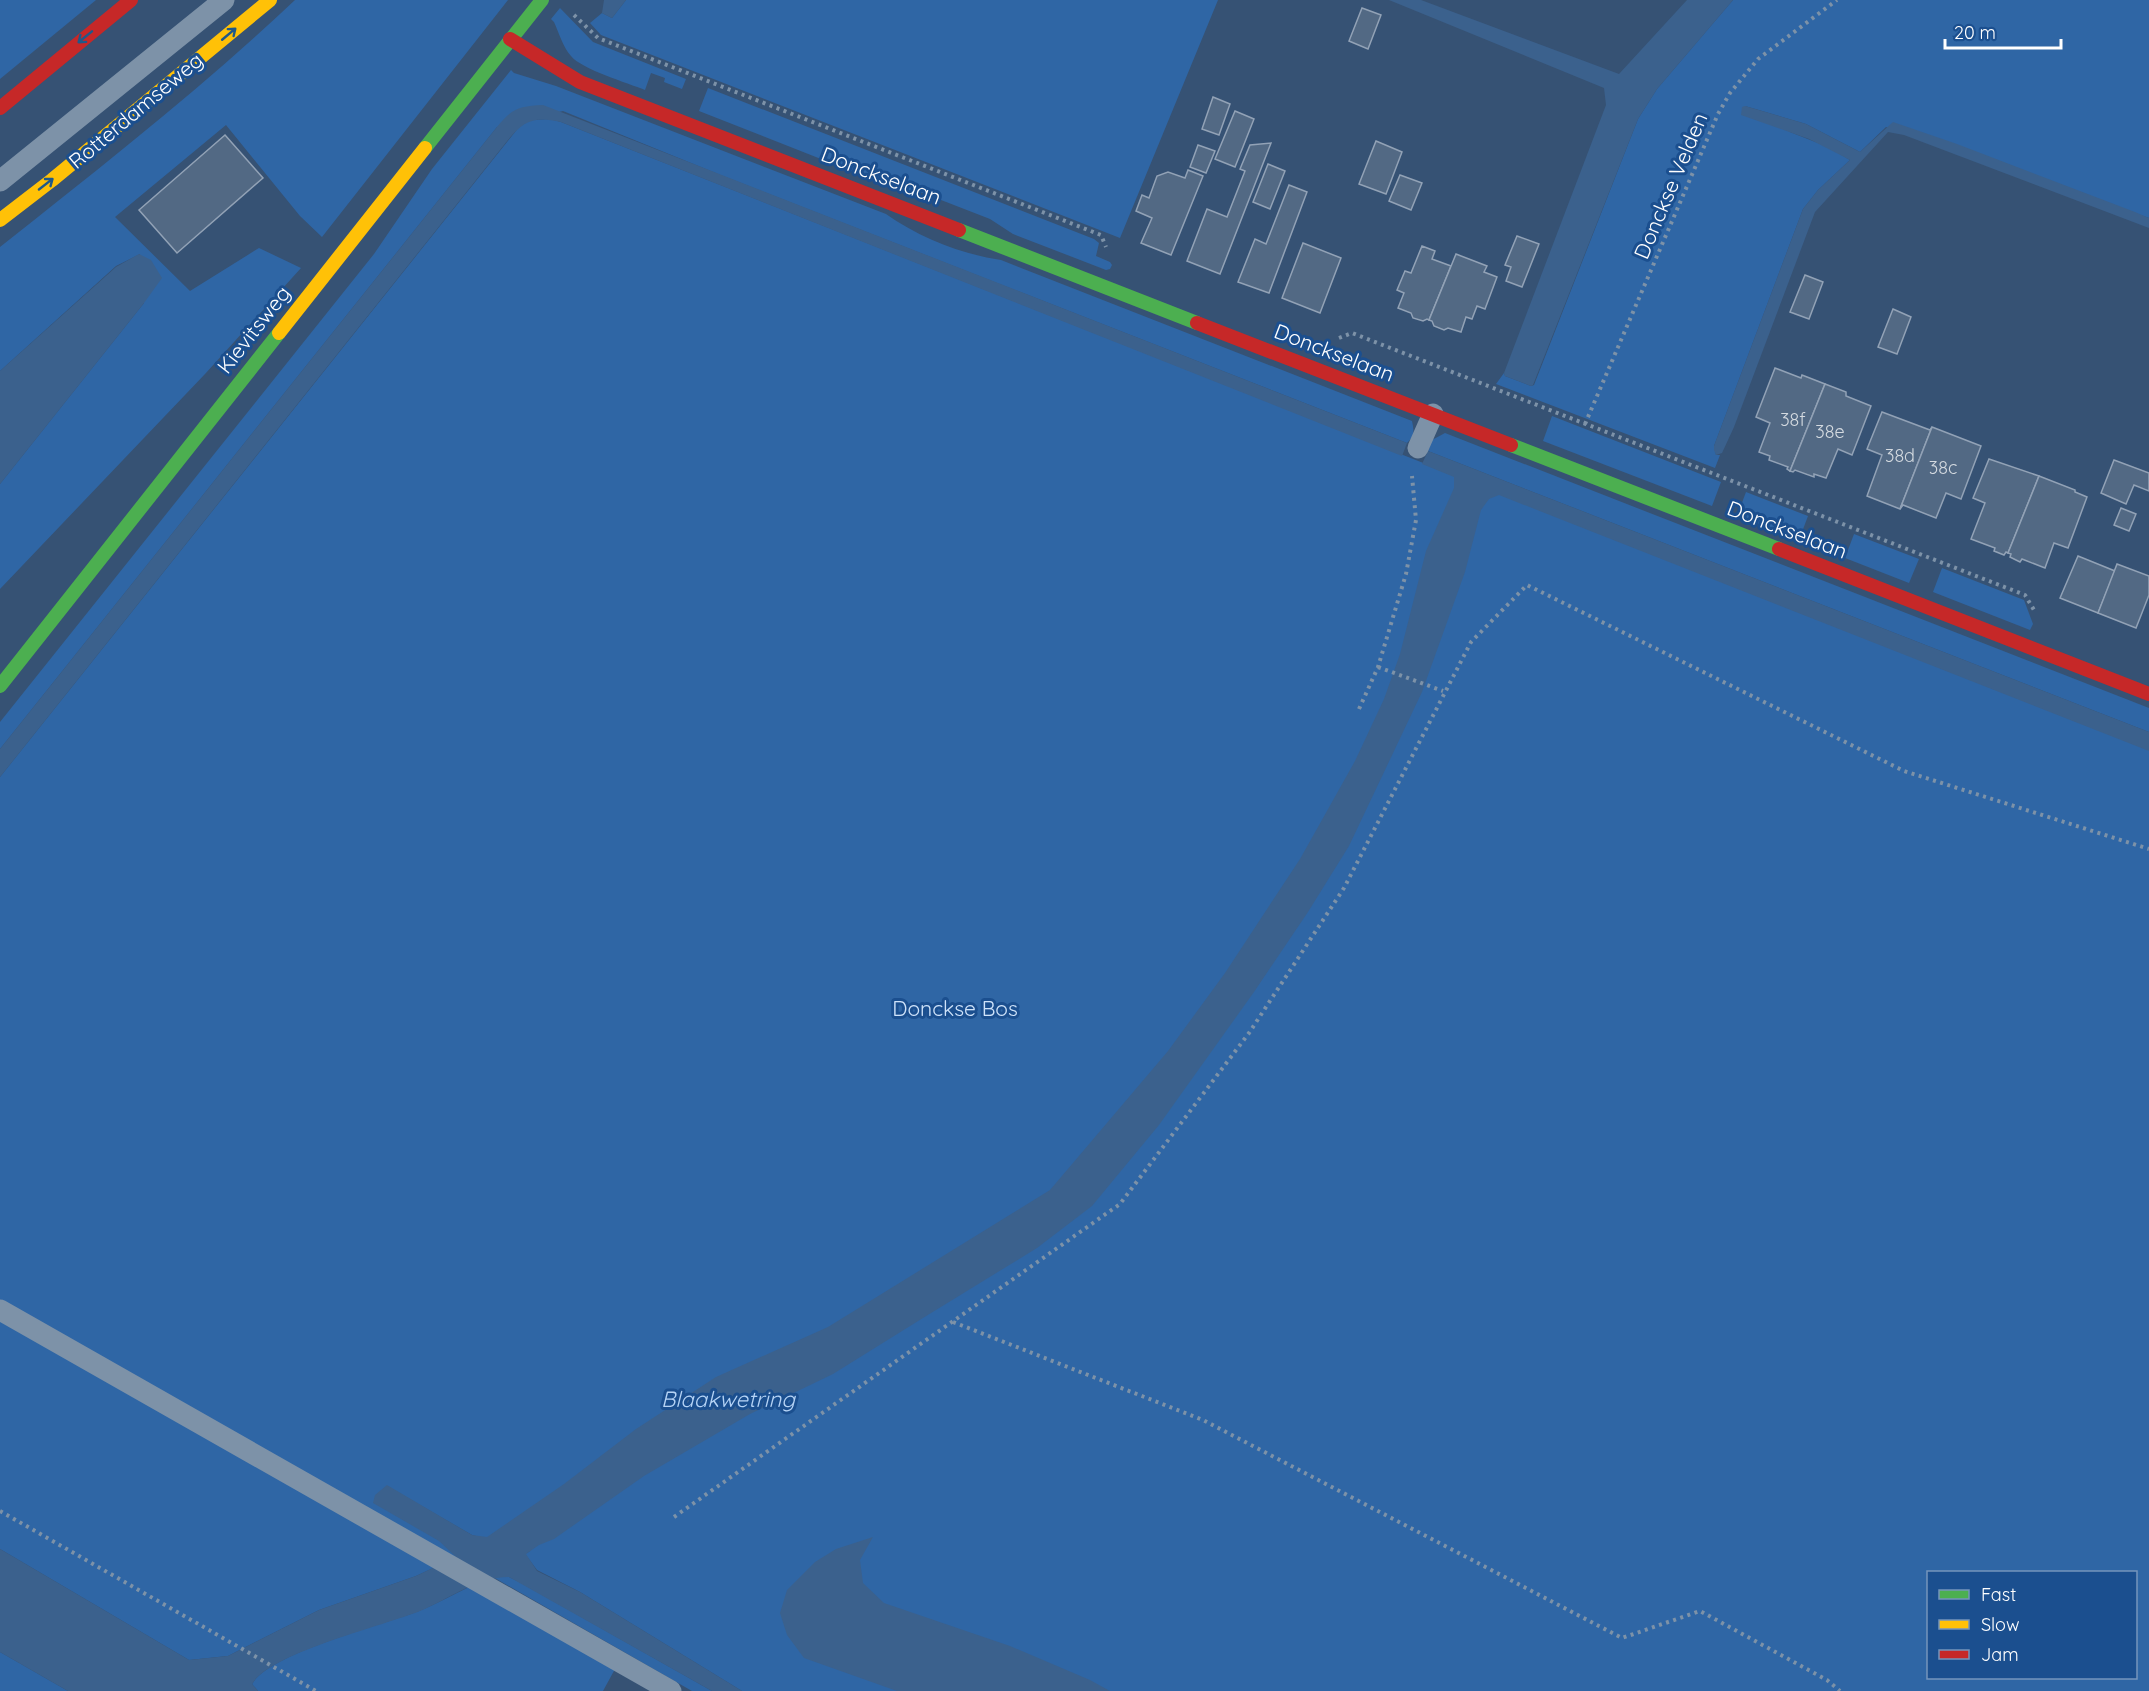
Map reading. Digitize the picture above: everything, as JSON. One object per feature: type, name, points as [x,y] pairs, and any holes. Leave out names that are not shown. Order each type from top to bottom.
[{"type":"street","points":[[0,108],[130,0]]},
{"type":"street","name":"Rotterdamseweg","points":[[0,220],[52,180],[270,0]]},
{"type":"street","name":"Kievitsweg","points":[[0,686],[542,0]]},
{"type":"street","name":"Donckselaan","points":[[510,39],[580,82],[2149,694]]},
{"type":"lane","name":"Rotterdamseweg","points":[[0,181],[224,0]]},
{"type":"lane","points":[[1418,448],[1433,414]]},
{"type":"lane","points":[[0,1310],[671,1691]]},
{"type":"path","name":"Donckse Velden","points":[[1585,424],[1718,114],[1730,93],[1758,59],[1837,0]]},
{"type":"path","name":"Donckselaan","points":[[566,8],[597,38],[1101,236],[1111,257]]},
{"type":"path","name":"Donckselaan","points":[[1335,340],[1352,333],[2025,595],[2036,614]]},
{"type":"path","points":[[1359,709],[1378,667],[1406,574],[1416,520],[1412,476],[1418,448]]},
{"type":"path","points":[[674,1517],[1120,1204],[1249,1033],[1344,888],[1443,691],[1471,642],[1527,585],[1904,771],[2149,849]]},
{"type":"path","points":[[1378,667],[1443,691]]},
{"type":"path","points":[[952,1322],[1203,1420],[1622,1638],[1700,1611],[1827,1680],[1840,1691]]},
{"type":"path","points":[[0,1510],[316,1691]]},
{"type":"green space","points":[[0,0],[96,0],[0,79]]},
{"type":"green space","points":[[295,0],[508,0],[322,237],[300,216],[226,125],[115,217],[190,291],[259,248],[301,268],[205,374],[0,589],[0,484],[144,303],[140,254],[116,266],[0,371],[0,247],[187,96]]},
{"type":"green space","points":[[626,0],[1218,0],[1120,238],[601,35],[590,23],[602,13],[612,18]]},
{"type":"green space","points":[[1733,0],[2149,0],[2149,218],[1886,127],[1860,152],[1806,124],[1745,106],[1790,132],[1828,147],[1850,160],[1818,190],[1803,209],[1714,446],[1716,455],[1720,455],[1715,468],[1496,384],[1504,373],[1505,376],[1531,386],[1534,385],[1638,119],[1657,89]]},
{"type":"green space","points":[[560,8],[593,42],[686,79],[682,89],[664,82],[665,78],[651,73],[645,90],[594,71],[576,61],[566,48],[551,19]]},
{"type":"green space","points":[[511,70],[886,214],[941,244],[971,254],[1001,260],[1412,421],[1413,436],[1407,443],[723,176],[563,111],[497,127],[0,749],[0,722],[374,254],[432,169]]},
{"type":"green space","points":[[708,88],[1094,239],[1099,243],[1096,256],[1112,265],[1106,270],[1013,234],[990,219],[923,193],[897,189],[699,111]]},
{"type":"green space","name":"Donckse Bos","points":[[550,119],[561,122],[2149,750],[2149,1691],[742,1691],[580,1592],[537,1570],[525,1554],[530,1551],[472,1535],[387,1486],[457,1557],[416,1576],[319,1610],[228,1656],[189,1660],[0,1549],[0,777],[519,127],[530,120]]},
{"type":"green space","points":[[1552,416],[1721,482],[1712,506],[1543,441]]},
{"type":"green space","points":[[1445,433],[2149,708],[2149,732],[1428,451],[1432,440]]},
{"type":"green space","points":[[1746,492],[1808,516],[1799,540],[1737,516]]},
{"type":"green space","points":[[1854,534],[1919,559],[1909,583],[1845,558]]},
{"type":"green space","points":[[1942,568],[2024,600],[2033,624],[2030,630],[1933,592]]},
{"type":"green space","points":[[493,1577],[509,1577],[523,1584],[712,1691],[692,1691]]},
{"type":"green space","points":[[469,1587],[615,1669],[603,1691],[258,1691],[252,1684],[280,1661],[328,1641],[419,1611]]},
{"type":"green space","points":[[0,1652],[68,1691],[0,1691]]},
{"type":"water","points":[[604,0],[626,0],[612,18],[602,13]]},
{"type":"water","points":[[1389,0],[1421,0],[1619,74],[1687,0],[1733,0],[1657,89],[1638,119],[1531,386],[1505,376],[1504,373],[1606,105],[1604,88]]},
{"type":"water","points":[[543,105],[1407,443],[1402,456],[561,122],[544,119],[531,121],[519,128],[508,140],[0,777],[0,749],[497,127],[517,109]]},
{"type":"water","points":[[1742,107],[1806,124],[1860,152],[1893,122],[2135,212],[2149,218],[2149,228],[1904,135],[1888,132],[1815,212],[1734,427],[1722,453],[1716,455],[1714,446],[1803,209],[1818,190],[1850,160],[1809,139],[1741,115]]},
{"type":"water","points":[[139,254],[151,260],[162,278],[0,484],[0,371],[116,267]]},
{"type":"water","name":"Blaakwetring","points":[[1428,451],[2149,732],[2149,751],[1499,495],[1489,499],[1481,510],[1465,572],[1422,692],[1349,846],[1254,992],[1159,1125],[1092,1206],[1037,1248],[833,1374],[750,1414],[644,1476],[554,1539],[526,1554],[537,1571],[580,1592],[742,1691],[712,1691],[509,1577],[474,1585],[420,1611],[303,1651],[263,1673],[252,1684],[258,1691],[68,1691],[0,1652],[0,1549],[189,1660],[228,1656],[319,1610],[416,1576],[456,1557],[439,1541],[373,1503],[375,1495],[387,1485],[472,1535],[487,1537],[564,1484],[636,1429],[716,1377],[828,1327],[1050,1190],[1168,1051],[1225,973],[1300,859],[1355,761],[1384,699],[1400,654],[1426,551],[1454,488],[1454,477],[1422,464]]},
{"type":"water","points":[[873,1537],[860,1560],[863,1583],[884,1603],[1010,1646],[1090,1680],[1110,1691],[897,1691],[804,1658],[787,1635],[780,1613],[787,1590],[815,1562],[836,1549]]},
{"type":"building","points":[[1362,8],[1381,15],[1368,49],[1349,41]]},
{"type":"building","points":[[1213,97],[1230,104],[1219,135],[1202,129]]},
{"type":"building","points":[[1235,111],[1254,119],[1235,167],[1215,159]]},
{"type":"building","points":[[225,135],[263,178],[177,253],[139,210]]},
{"type":"building","points":[[1376,141],[1402,152],[1386,194],[1359,184]]},
{"type":"building","points":[[1271,143],[1220,274],[1187,261],[1207,209],[1227,217],[1245,171],[1240,169],[1250,145]]},
{"type":"building","points":[[1198,145],[1215,151],[1206,173],[1190,167]]},
{"type":"building","points":[[1268,164],[1285,171],[1270,209],[1253,202]]},
{"type":"building","points":[[1188,170],[1203,176],[1171,255],[1141,243],[1152,218],[1136,211],[1142,195],[1149,198],[1157,176],[1168,172],[1185,178]]},
{"type":"building","points":[[1400,175],[1422,183],[1411,210],[1389,201]]},
{"type":"building","points":[[1289,185],[1307,192],[1269,293],[1238,282],[1255,239],[1266,244]]},
{"type":"building","points":[[1517,236],[1539,244],[1522,287],[1506,281],[1511,267],[1505,265]]},
{"type":"building","points":[[1303,243],[1341,258],[1320,313],[1282,298]]},
{"type":"building","points":[[1422,246],[1435,251],[1432,259],[1451,266],[1429,320],[1423,321],[1413,318],[1411,313],[1398,308],[1404,293],[1397,290],[1405,271],[1411,273]]},
{"type":"building","points":[[1456,254],[1487,266],[1484,272],[1497,277],[1485,309],[1477,306],[1472,319],[1466,317],[1461,332],[1448,328],[1444,330],[1434,326],[1429,320]]},
{"type":"building","points":[[1805,275],[1823,282],[1809,319],[1790,312]]},
{"type":"building","points":[[1893,309],[1911,317],[1897,354],[1878,347]]},
{"type":"building","points":[[1775,368],[1825,384],[1790,471],[1788,467],[1769,460],[1770,456],[1759,452],[1770,423],[1756,417]]},
{"type":"building","points":[[1825,384],[1846,392],[1846,396],[1871,406],[1852,455],[1838,449],[1826,478],[1814,474],[1814,477],[1795,470],[1790,471]]},
{"type":"building","points":[[1882,412],[1930,430],[1932,427],[1900,509],[1867,496],[1882,455],[1867,449]]},
{"type":"building","points":[[1932,427],[1981,446],[1961,499],[1946,493],[1936,518],[1903,505],[1900,509]]},
{"type":"building","points":[[1989,459],[2039,476],[2008,553],[2004,555],[1994,551],[1995,548],[1971,539],[1985,503],[1973,498]]},
{"type":"building","points":[[2114,460],[2149,473],[2149,491],[2134,485],[2126,504],[2101,493]]},
{"type":"building","points":[[2039,476],[2087,497],[2068,548],[2054,543],[2045,568],[2022,559],[2020,562],[2010,557],[2011,554],[2008,553]]},
{"type":"building","points":[[2121,508],[2136,514],[2129,531],[2114,525]]},
{"type":"building","points":[[2078,556],[2115,571],[2098,613],[2060,598]]},
{"type":"building","points":[[2117,564],[2149,576],[2149,595],[2136,628],[2098,613]]},
{"type":"traffic: fast","points":[[425,148],[542,0]]},
{"type":"traffic: fast","points":[[959,230],[1197,323]]},
{"type":"traffic: fast","points":[[0,686],[279,333]]},
{"type":"traffic: fast","points":[[1511,445],[1779,549]]},
{"type":"traffic: slow","points":[[0,220],[52,180],[270,0]]},
{"type":"traffic: slow","points":[[279,333],[425,148]]},
{"type":"traffic: jam","points":[[0,108],[131,0]]},
{"type":"traffic: jam","points":[[510,39],[580,82],[959,230]]},
{"type":"traffic: jam","points":[[1197,323],[1511,445]]},
{"type":"traffic: jam","points":[[1779,549],[2149,694]]}]
